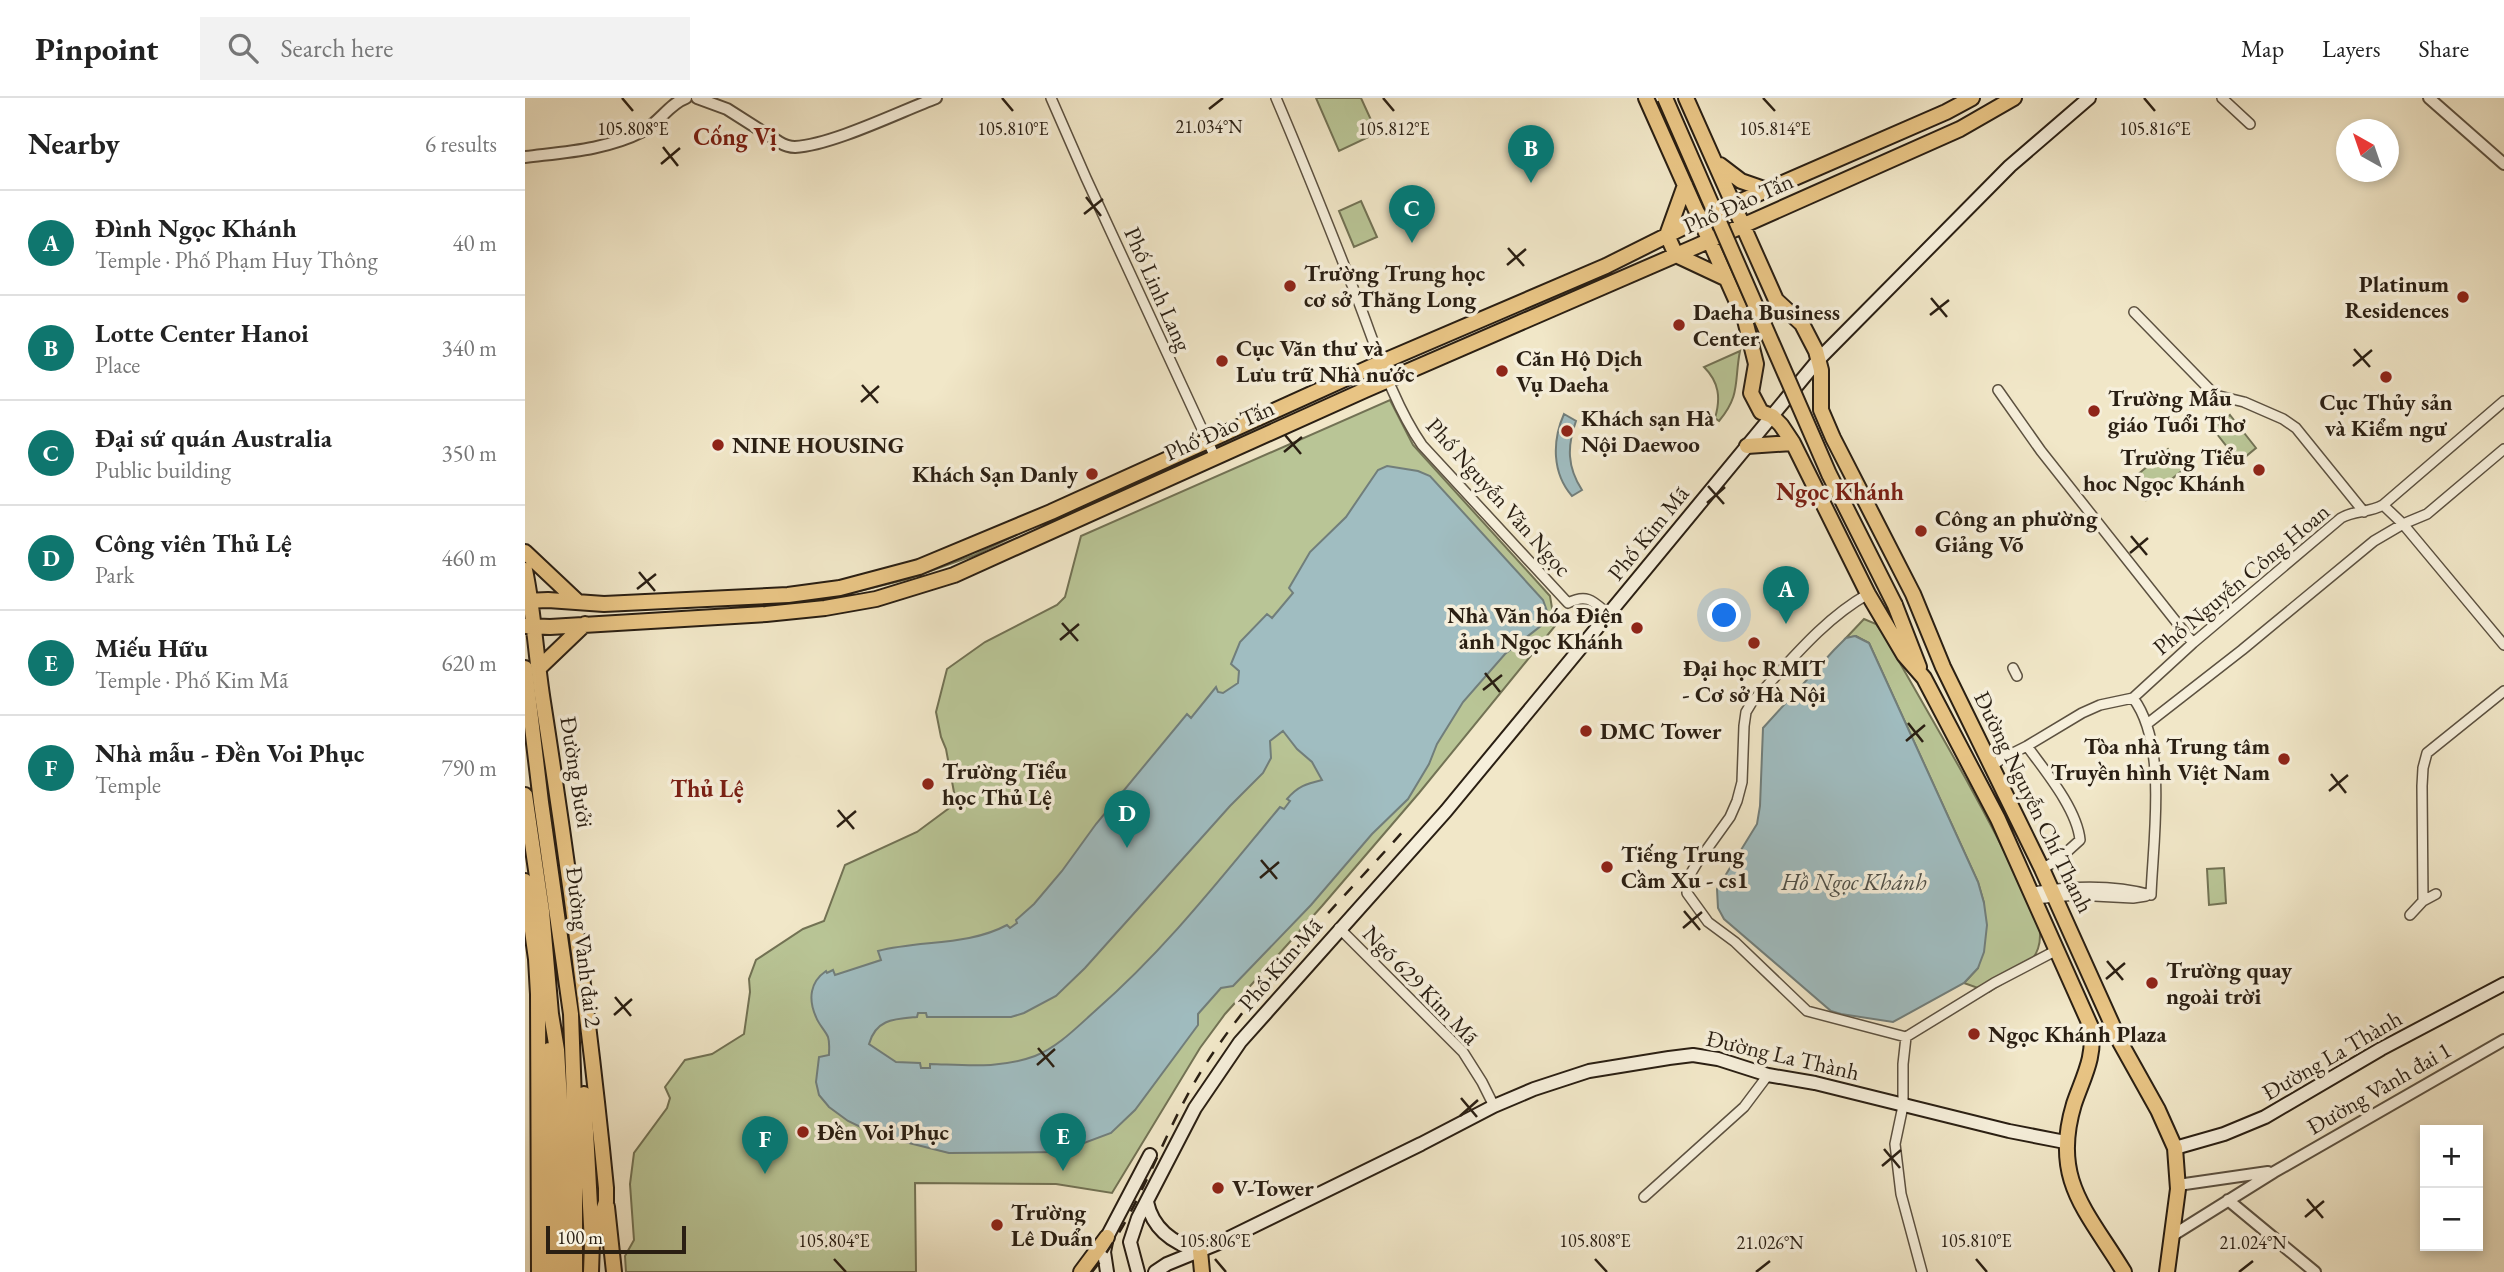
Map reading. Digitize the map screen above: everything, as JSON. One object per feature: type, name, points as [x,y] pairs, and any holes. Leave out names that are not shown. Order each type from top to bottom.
[{"type":"main road","name":"Đường Nguyễn Chí Thanh","points":[[1646,98],[1745,320],[1756,364],[1751,393],[1761,412],[1772,415],[1793,443],[1868,594],[1904,655],[1924,678],[1998,819],[2091,1027],[2091,1061],[2069,1122],[2065,1154],[2071,1182],[2080,1204],[2124,1272]]},
{"type":"main road","points":[[1665,98],[1829,474],[1895,606],[1924,678]]},
{"type":"main road","points":[[1686,98],[1776,300],[1803,326],[1819,359]]},
{"type":"main road","name":"Phố Đào Tấn","points":[[528,601],[604,604],[756,597],[840,588],[919,567],[980,543],[1382,362],[1606,266],[1700,219],[1972,98]]},
{"type":"main road","name":"Phố Đào Tấn","points":[[530,626],[755,615],[838,606],[876,599],[981,565],[1215,457],[1960,129],[2014,98]]},
{"type":"main road","name":"Phố Kim Mã","points":[[1138,1272],[1130,1242],[1137,1218],[1195,1108],[1217,1073],[1254,1025],[1447,811],[1819,359],[2010,166],[2089,98]]},
{"type":"main road","points":[[1671,154],[1691,154],[1705,139]]},
{"type":"main road","points":[[1715,161],[1741,181],[1767,190]]},
{"type":"main road","points":[[1685,185],[1667,235],[1676,255],[1725,278]]},
{"type":"main road","points":[[1748,198],[1757,219]]},
{"type":"main road","points":[[1745,320],[1757,321],[1766,317],[1776,300]]},
{"type":"main road","points":[[1458,330],[1465,347]]},
{"type":"main road","name":"Đường Nguyễn Chí Thanh","points":[[1819,359],[1821,410],[1833,438],[1913,594],[1943,667],[2042,869],[2129,1060],[2158,1110],[2175,1148],[2178,1185],[2167,1272]]},
{"type":"main road","points":[[1802,460],[1804,448],[1816,435],[1833,438]]},
{"type":"main road","points":[[1747,446],[1793,443]]},
{"type":"main road","points":[[525,552],[577,601]]},
{"type":"main road","name":"Đường Bưởi","points":[[525,570],[530,626],[530,672],[575,911],[594,1074],[606,1202],[592,1243],[591,1272]]},
{"type":"main road","points":[[755,615],[756,597]]},
{"type":"main road","points":[[1895,606],[1943,667]]},
{"type":"main road","points":[[530,672],[586,624]]},
{"type":"main road","name":"Đường Vành đai 2","points":[[530,672],[541,802],[571,1014],[569,1224]]},
{"type":"main road","name":"Đường Vành đai 2","points":[[525,795],[542,911],[559,1083],[569,1224]]},
{"type":"main road","points":[[525,881],[538,994],[539,1272]]},
{"type":"main road","name":"Đường La Thành","points":[[2175,1148],[2224,1134],[2265,1117],[2381,1049],[2504,984]]},
{"type":"main road","points":[[550,1272],[548,1063],[551,1014]]},
{"type":"main road","points":[[571,1014],[582,1050],[592,1243]]},
{"type":"main road","points":[[2091,1027],[2110,1020]]},
{"type":"main road","name":"Đường La Thành","points":[[1155,1272],[1534,1088],[1588,1071],[1669,1058],[1693,1055],[1719,1059],[1768,1075],[1815,1083],[1903,1106],[2066,1142]]},
{"type":"main road","points":[[1081,1272],[1107,1237],[1150,1155]]},
{"type":"main road","points":[[1134,1184],[1149,1198],[1151,1216],[1167,1236],[1200,1251],[1202,1272]]},
{"type":"main road","points":[[606,1202],[614,1272]]},
{"type":"main road","points":[[562,1272],[569,1224]]},
{"type":"main road","points":[[569,1224],[575,1272]]},
{"type":"main road","points":[[1107,1237],[1104,1252],[1107,1272]]},
{"type":"street","points":[[525,157],[578,152],[628,137],[646,130],[672,106],[686,98]]},
{"type":"street","points":[[697,98],[719,104],[779,142],[796,147],[829,139],[936,98]]},
{"type":"street","name":"Phố Linh Lang","points":[[1051,98],[1215,457]]},
{"type":"street","name":"Phố Nguyễn Văn Ngọc","points":[[1276,98],[1410,429],[1568,603],[1578,598],[1589,599],[1609,615]]},
{"type":"street","points":[[2222,98],[2250,124]]},
{"type":"street","points":[[2429,98],[2504,164]]},
{"type":"street","points":[[2134,312],[2215,395],[2244,402],[2283,419],[2296,428],[2364,512]]},
{"type":"street","points":[[1998,390],[2041,451],[2193,643]]},
{"type":"street","name":"Phố Nguyễn Công Hoan","points":[[1991,767],[2092,708],[2133,698],[2193,643],[2341,518],[2383,505],[2504,401]]},
{"type":"street","points":[[2147,724],[2374,541],[2427,514],[2504,449]]},
{"type":"street","points":[[2383,505],[2403,524],[2504,645]]},
{"type":"street","points":[[1868,594],[1838,612],[1752,702],[1746,712],[1742,782],[1737,801],[1730,817],[1688,878],[1687,893],[1708,922],[1735,942],[1807,1011],[1906,1037],[1994,983],[2057,950]]},
{"type":"street","points":[[2423,901],[2422,786],[2427,753],[2504,691]]},
{"type":"street","points":[[2034,895],[2053,893],[2133,898],[2151,895],[2156,771],[2147,724],[2133,698]]},
{"type":"street","points":[[2027,746],[2052,780],[2079,828],[2080,840],[2059,859],[2042,869]]},
{"type":"street","points":[[2410,915],[2423,901],[2436,894]]},
{"type":"street","name":"Ngõ 629 Kim Mã","points":[[1339,928],[1463,1052],[1494,1106]]},
{"type":"street","points":[[1906,1037],[1903,1106],[1895,1144],[1899,1182],[1922,1272]]},
{"type":"street","name":"Đường Vành đai 1","points":[[2170,1237],[2274,1172],[2504,1040]]},
{"type":"street","points":[[1644,1197],[1744,1107],[1768,1075]]},
{"type":"street","points":[[2178,1185],[2274,1172]]},
{"type":"street","points":[[2228,1200],[2315,1272]]},
{"type":"green space","points":[[1316,98],[1361,98],[1377,133],[1339,151]]},
{"type":"green space","points":[[1361,201],[1377,237],[1354,247],[1339,211]]},
{"type":"green space","points":[[1740,351],[1734,395],[1719,421],[1715,418],[1717,391],[1713,378],[1704,367]]},
{"type":"green space","points":[[1390,400],[1413,445],[1550,596],[1555,626],[1419,793],[1225,1014],[1200,1048],[1112,1193],[1056,1184],[915,1183],[916,1272],[626,1272],[625,1256],[634,1240],[630,1184],[634,1153],[667,1108],[670,1098],[665,1087],[685,1060],[712,1054],[744,1034],[750,992],[749,979],[756,960],[803,929],[824,921],[845,865],[917,832],[956,803],[936,712],[947,669],[985,642],[1057,605],[1065,597],[1081,536]]},
{"type":"green space","points":[[2230,415],[2256,448],[2239,462],[2213,429]]},
{"type":"green space","points":[[2168,449],[2184,469],[2146,500],[2130,481]]},
{"type":"green space","points":[[1047,520],[975,555],[908,579],[847,594],[758,607],[759,601],[810,596]]},
{"type":"green space","points":[[1864,619],[1876,624],[1884,635],[1986,815],[2038,921],[2040,936],[2035,955],[2022,970],[1989,992],[1964,983],[1978,968],[1984,903],[1978,882],[1869,643],[1856,636],[1846,638]]},
{"type":"green space","points":[[2224,868],[2226,903],[2209,905],[2207,869]]},
{"type":"water","points":[[1564,414],[1576,421],[1570,456],[1573,473],[1582,490],[1572,496],[1561,477],[1556,456],[1557,435]]},
{"type":"water","points":[[1387,466],[1418,471],[1430,476],[1543,600],[1548,614],[1542,625],[1505,654],[1463,702],[1408,799],[1372,834],[1311,905],[1233,986],[1221,988],[1198,1014],[1198,1025],[1135,1110],[1111,1133],[1060,1152],[949,1153],[877,1135],[848,1121],[829,1107],[819,1095],[816,1082],[819,1057],[829,1055],[828,1037],[817,1020],[811,997],[821,975],[833,970],[835,975],[881,960],[878,951],[960,940],[992,932],[1007,925],[1010,928],[1017,923],[1016,920],[1034,904],[1062,871],[1096,824],[1187,714],[1191,718],[1216,687],[1218,692],[1223,693],[1238,683],[1239,671],[1231,664],[1240,642],[1267,614],[1272,618],[1293,593],[1289,588],[1310,552],[1346,517],[1378,470]],"holes":[[[1283,731],[1312,762],[1322,780],[1295,791],[1287,799],[1290,801],[1284,809],[1280,807],[1192,913],[1145,963],[1074,1030],[1052,1047],[1035,1056],[1009,1063],[930,1064],[930,1068],[921,1068],[920,1063],[896,1062],[869,1044],[881,1025],[917,1017],[918,1013],[926,1013],[927,1017],[1011,1017],[1056,996],[1085,968],[1230,806],[1263,773],[1271,758],[1270,741]]]},
{"type":"water","name":"Hồ Ngọc Khánh","points":[[1855,636],[1869,643],[1978,882],[1987,925],[1984,952],[1978,968],[1964,983],[1893,1022],[1831,1011],[1724,919],[1718,908],[1717,889],[1757,824],[1763,728],[1846,638]]},
{"type":"railway","points":[[1092,1272],[1139,1196],[1191,1088],[1228,1031],[1276,971],[1406,828]]},
{"type":"place","name":"Lotte Center Hanoi","points":[[1531,183]]},
{"type":"place","name":"Đại sứ quán Australia","points":[[1412,243]]},
{"type":"place","name":"Trường Trung học cơ sở Thăng Long","points":[[1290,286]]},
{"type":"place","name":"Platinum Residences","points":[[2463,297]]},
{"type":"place","name":"Daeha Business Center","points":[[1679,325]]},
{"type":"place","name":"Cục Văn thư và Lưu trữ Nhà nước","points":[[1222,361]]},
{"type":"place","name":"Căn Hộ Dịch Vụ Daeha","points":[[1502,371]]},
{"type":"place","name":"Cục Thủy sản và Kiểm ngư","points":[[2386,377]]},
{"type":"place","name":"Trường Mẫu giáo Tuổi Thơ","points":[[2094,411]]},
{"type":"place","name":"Khách sạn Hà Nội Daewoo","points":[[1567,431]]},
{"type":"place","name":"NINE HOUSING","points":[[718,445]]},
{"type":"place","name":"Trường Tiểu hoc Ngọc Khánh","points":[[2259,470]]},
{"type":"place","name":"Khách Sạn Danly","points":[[1092,474]]},
{"type":"place","name":"Công an phường Giảng Võ","points":[[1921,531]]},
{"type":"place","name":"Đình Ngọc Khánh","points":[[1786,624]]},
{"type":"place","name":"Nhà Văn hóa Điện ảnh Ngọc Khánh","points":[[1637,628]]},
{"type":"place","name":"Đại học RMIT - Cơ sở Hà Nội","points":[[1754,643]]},
{"type":"place","name":"DMC Tower","points":[[1586,731]]},
{"type":"place","name":"Tòa nhà Trung tâm Truyền hình Việt Nam","points":[[2284,759]]},
{"type":"place","name":"Trường Tiểu học Thủ Lệ","points":[[928,784]]},
{"type":"place","name":"Công viên Thủ Lệ","points":[[1127,848]]},
{"type":"place","name":"Tiếng Trung Cầm Xu - cs1","points":[[1607,867]]},
{"type":"place","name":"Trường quay ngoài trời","points":[[2152,983]]},
{"type":"place","name":"Ngọc Khánh Plaza","points":[[1974,1034]]},
{"type":"place","name":"Đền Voi Phục","points":[[803,1132]]},
{"type":"place","name":"Miếu Hữu","points":[[1063,1171]]},
{"type":"place","name":"Nhà mẫu - Đền Voi Phục","points":[[765,1174]]},
{"type":"place","name":"V-Tower","points":[[1218,1188]]},
{"type":"place","name":"Trường Lê Duẩn","points":[[997,1225]]},
{"type":"district","name":"Cống Vị","points":[[735,136]]},
{"type":"district","name":"Ngọc Khánh","points":[[1840,491]]},
{"type":"district","name":"Thủ Lệ","points":[[707,788]]}]
